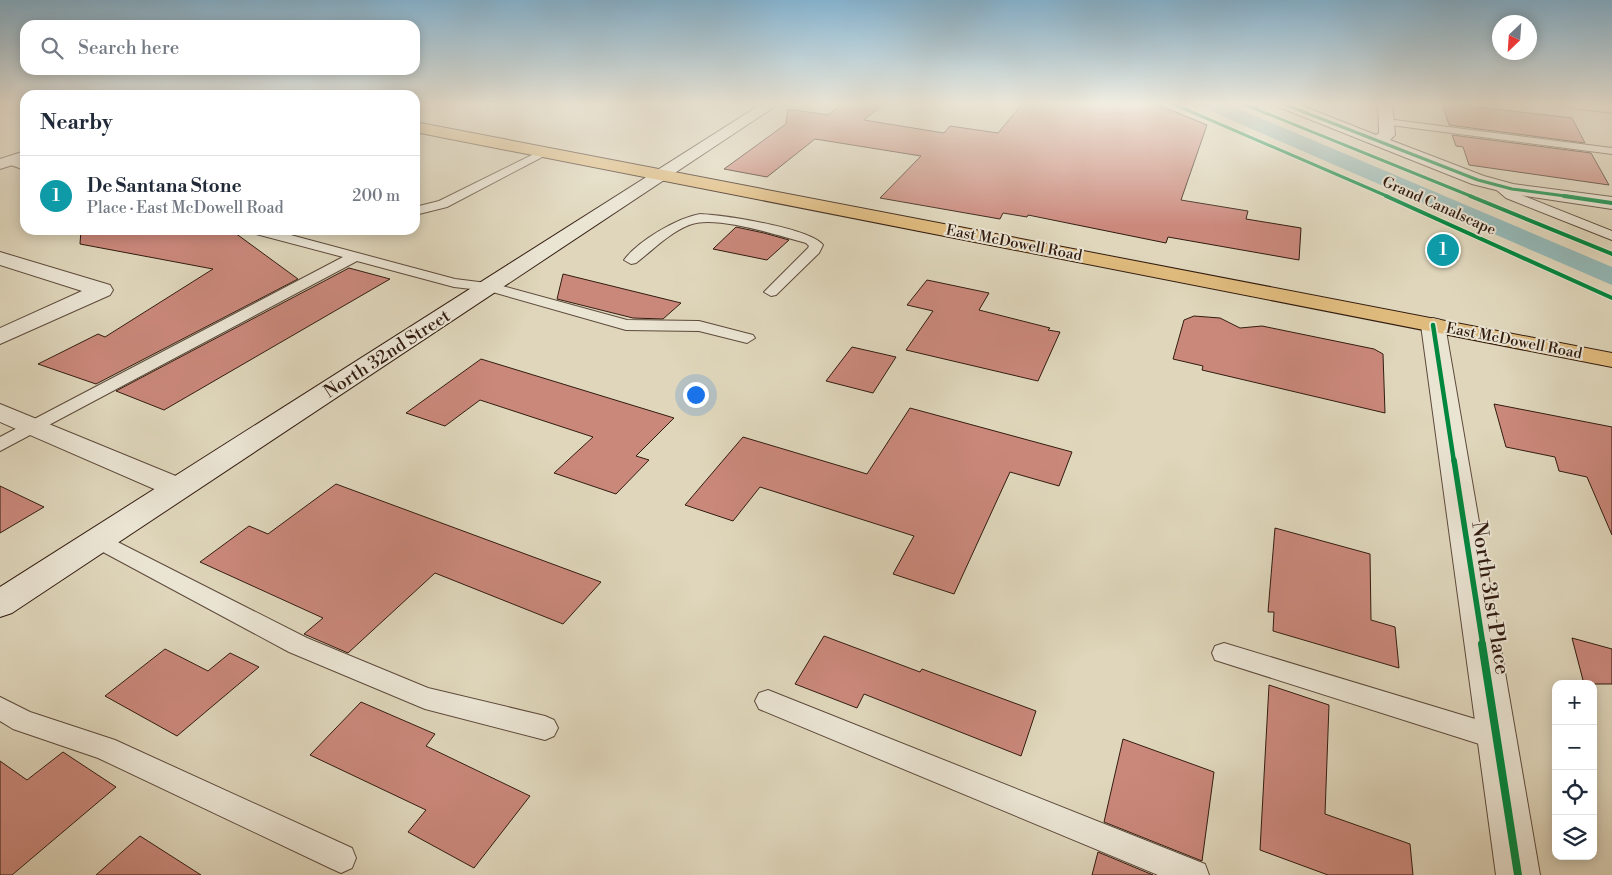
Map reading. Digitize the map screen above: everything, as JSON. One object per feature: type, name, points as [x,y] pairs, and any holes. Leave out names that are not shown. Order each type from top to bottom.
[{"type":"main road","name":"East McDowell Road","points":[[502,144],[1612,360]]},
{"type":"street","name":"North 32nd Street","points":[[0,604],[710,144]]},
{"type":"street","points":[[1388,144],[1498,186],[1612,203]]},
{"type":"street","points":[[0,258],[102,290],[0,337]]},
{"type":"street","name":"North 31st Place","points":[[1433,325],[1495,738],[1518,875]]},
{"type":"street","points":[[0,412],[178,488]]},
{"type":"lane","points":[[1556,144],[1612,151]]},
{"type":"lane","points":[[420,210],[443,204],[544,152]]},
{"type":"lane","points":[[1498,186],[1510,194],[1612,236]]},
{"type":"lane","points":[[631,260],[675,228],[695,218],[721,220],[810,240],[816,245],[814,250],[771,292]]},
{"type":"lane","points":[[275,235],[454,283],[490,287],[626,325],[699,326],[747,338]]},
{"type":"lane","points":[[0,445],[354,257]]},
{"type":"lane","points":[[98,540],[148,568],[298,644],[425,698],[545,728]]},
{"type":"lane","points":[[1224,653],[1495,738]]},
{"type":"lane","points":[[768,701],[1194,875]]},
{"type":"lane","points":[[0,708],[22,721],[105,748],[341,858]]},
{"type":"building","points":[[759,144],[809,144],[767,177],[724,169]]},
{"type":"building","points":[[845,144],[1200,144],[1181,200],[1248,211],[1246,219],[1301,228],[1299,260],[1168,237],[1166,243],[1028,215],[1027,217],[1003,213],[1000,219],[880,198],[921,156]]},
{"type":"building","points":[[1455,144],[1520,144],[1591,153],[1609,185],[1469,165],[1463,147],[1456,146]]},
{"type":"building","points":[[736,227],[789,240],[767,260],[713,249]]},
{"type":"building","points":[[81,235],[238,235],[298,279],[96,384],[38,364],[98,334],[105,337],[213,269],[80,244]]},
{"type":"building","points":[[349,268],[390,279],[164,410],[116,391]]},
{"type":"building","points":[[563,274],[681,303],[663,319],[633,318],[557,299]]},
{"type":"building","points":[[927,280],[989,293],[979,310],[1060,332],[1038,381],[906,350],[933,311],[907,305]]},
{"type":"building","points":[[1194,316],[1220,318],[1240,328],[1262,326],[1374,349],[1383,354],[1385,413],[1202,370],[1203,366],[1173,359],[1184,320]]},
{"type":"building","points":[[852,347],[896,357],[873,393],[826,381]]},
{"type":"building","points":[[481,359],[674,418],[636,456],[649,460],[616,494],[554,473],[593,437],[480,400],[445,426],[406,413]]},
{"type":"building","points":[[1494,404],[1612,427],[1612,535],[1587,477],[1559,471],[1555,457],[1506,447]]},
{"type":"building","points":[[910,408],[1072,452],[1059,486],[1010,472],[954,594],[893,574],[914,536],[760,487],[733,521],[685,505],[743,437],[867,474]]},
{"type":"building","points":[[336,484],[601,582],[563,624],[435,573],[348,653],[304,634],[323,618],[200,562],[249,526],[268,534]]},
{"type":"building","points":[[0,486],[44,507],[0,533]]},
{"type":"building","points":[[1275,528],[1370,554],[1371,620],[1395,627],[1399,668],[1273,631],[1274,612],[1268,612]]},
{"type":"building","points":[[824,636],[920,672],[922,669],[1036,711],[1021,756],[864,694],[857,708],[795,684]]},
{"type":"building","points":[[1572,638],[1612,649],[1612,684],[1597,684],[1597,680],[1583,680]]},
{"type":"building","points":[[165,649],[208,671],[230,653],[259,667],[177,736],[105,696]]},
{"type":"building","points":[[1269,685],[1329,705],[1325,814],[1410,844],[1413,875],[1328,875],[1260,850]]},
{"type":"building","points":[[361,702],[435,734],[426,746],[530,796],[474,868],[408,832],[426,810],[310,755]]},
{"type":"building","points":[[1123,739],[1214,772],[1202,861],[1104,822]]},
{"type":"building","points":[[63,752],[116,787],[12,875],[0,875],[0,761],[27,780]]},
{"type":"building","points":[[140,836],[201,875],[96,875]]},
{"type":"building","points":[[1098,852],[1153,875],[1092,875]]},
{"type":"waterway","points":[[1303,144],[1612,277]]},
{"type":"cycle path","name":"Grand Canalscape","points":[[1267,144],[1612,298]]},
{"type":"cycle path","name":"Grand Canalscape","points":[[1341,144],[1612,254]]},
{"type":"cycle path","points":[[1385,144],[1478,180],[1512,189],[1612,203]]},
{"type":"cycle path","points":[[1433,325],[1518,875]]},
{"type":"place","name":"De Santana Stone","points":[[1443,250]]}]
